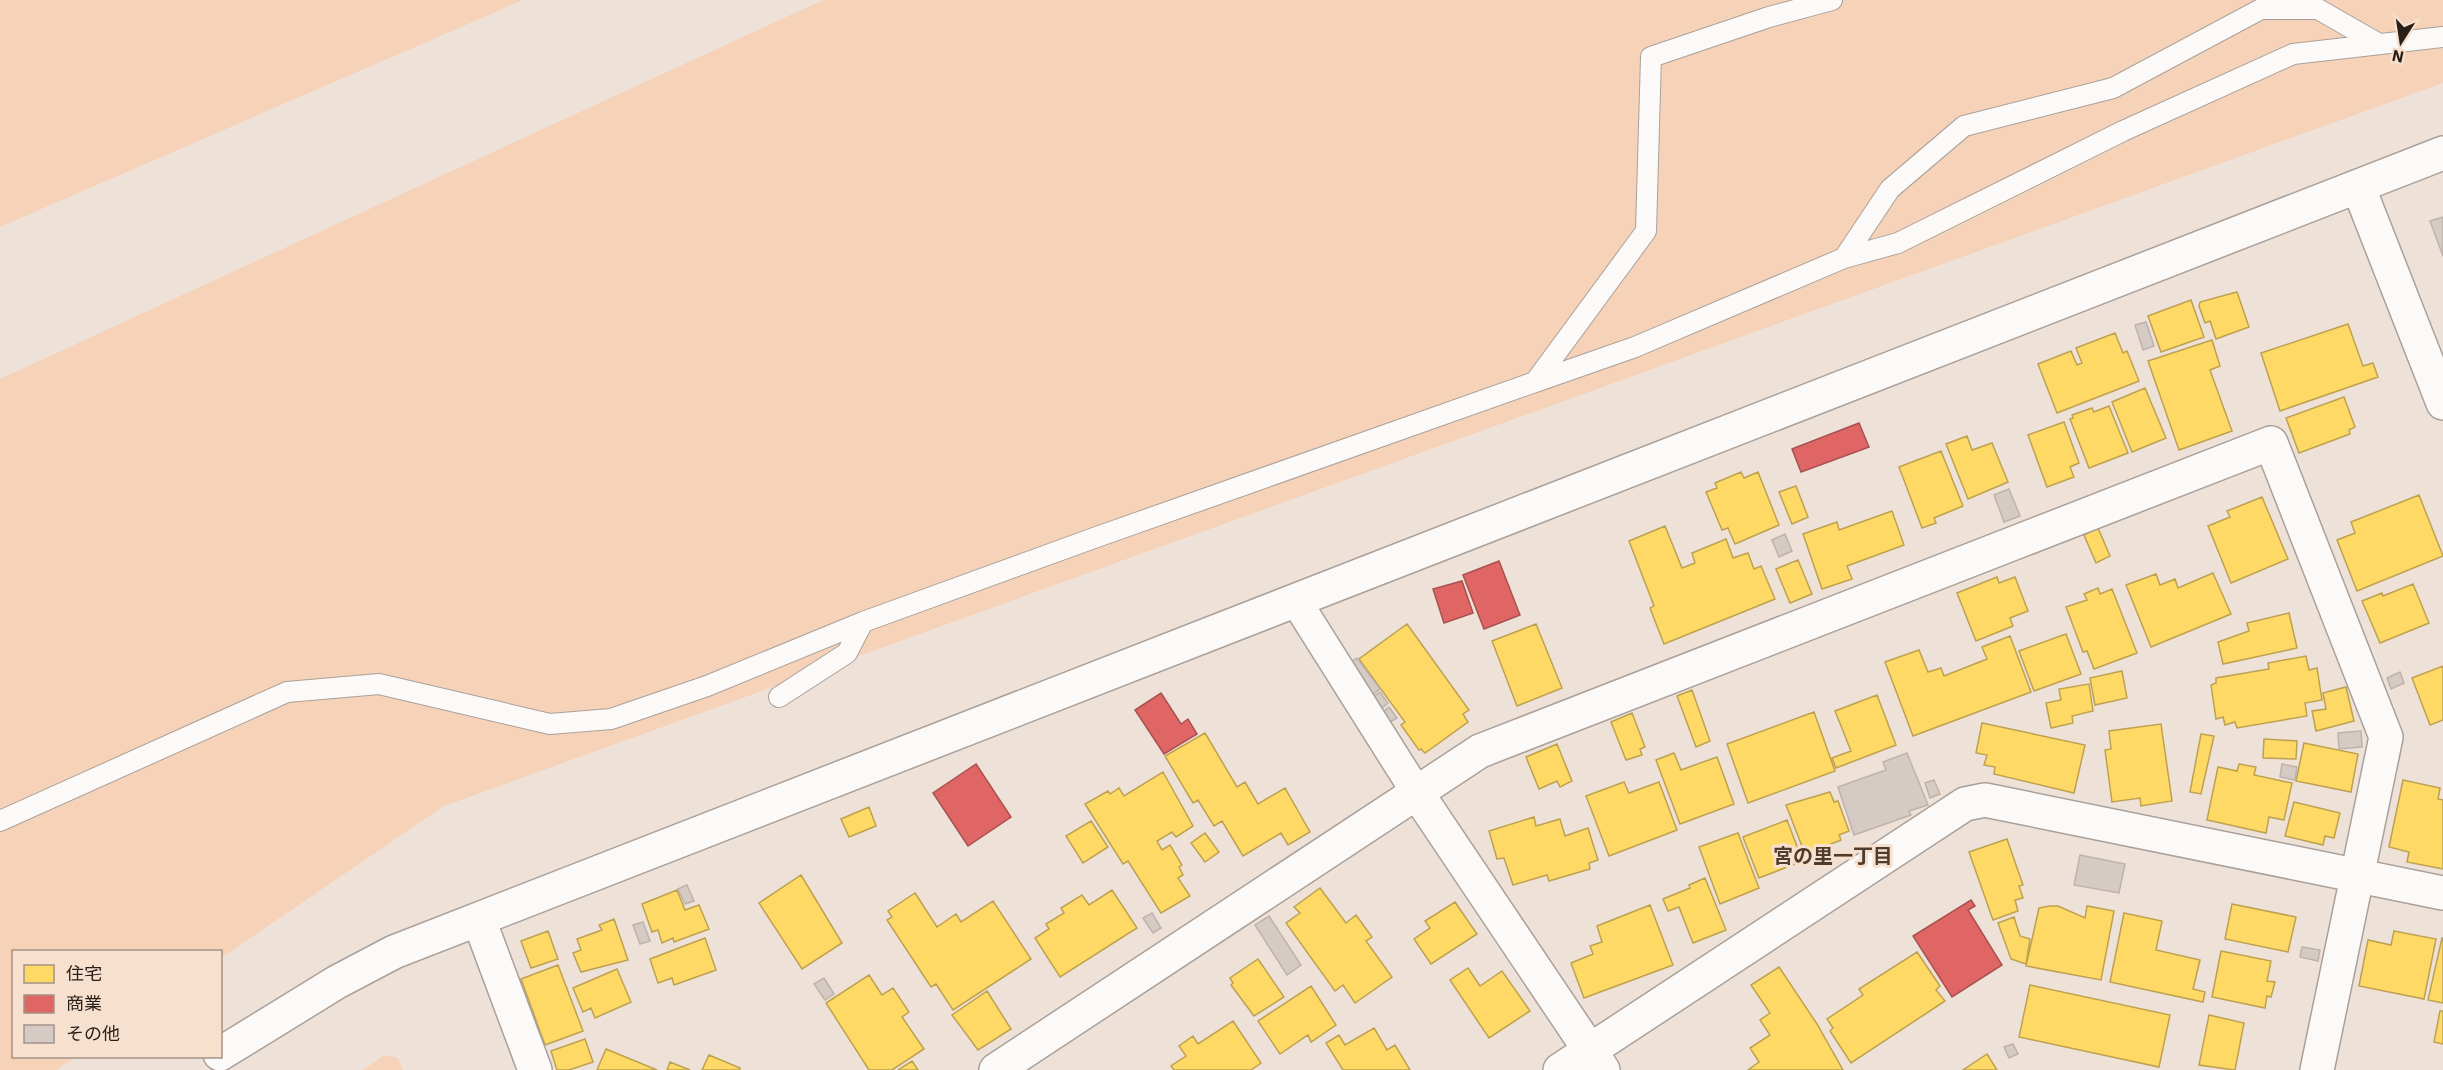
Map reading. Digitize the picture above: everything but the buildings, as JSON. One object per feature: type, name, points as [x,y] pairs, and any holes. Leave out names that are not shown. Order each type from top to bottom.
[{"type":"street","points":[[222,1053],[337,982],[394,952],[2443,153]]},
{"type":"street","points":[[2358,186],[2443,403]]},
{"type":"street","points":[[996,1070],[1480,751],[2271,443],[2386,737],[2317,1070]]},
{"type":"street","points":[[1296,601],[1417,793],[1597,1060]]},
{"type":"street","points":[[1560,1070],[1597,1060],[1965,804],[1985,800],[2443,893]]},
{"type":"street","points":[[479,920],[535,1070]]},
{"type":"street","points":[[204,1070],[216,1058]]},
{"type":"lane","points":[[1535,382],[1646,231],[1651,57],[1769,16],[1832,0]]},
{"type":"lane","points":[[1844,258],[1890,189],[1964,126],[2113,88],[2261,9],[2318,9],[2379,44]]},
{"type":"lane","points":[[0,821],[287,692],[379,684],[550,724],[611,719],[707,686],[863,622],[1635,347],[1844,258],[1898,243],[2123,130],[2293,54],[2443,37]]},
{"type":"lane","points":[[779,697],[847,653],[863,622]]},
{"type":"shaded area","points":[[0,0],[523,0],[0,227]]},
{"type":"shaded area","points":[[823,0],[2443,0],[2443,83],[444,806],[222,957],[222,950],[12,950],[12,1058],[74,1058],[56,1070],[0,1070],[0,379]]},
{"type":"shaded area","points":[[383,1056],[397,1057],[403,1070],[363,1070]]},
{"type":"district","name":"宮の里一丁目","points":[[1833,856]]}]
